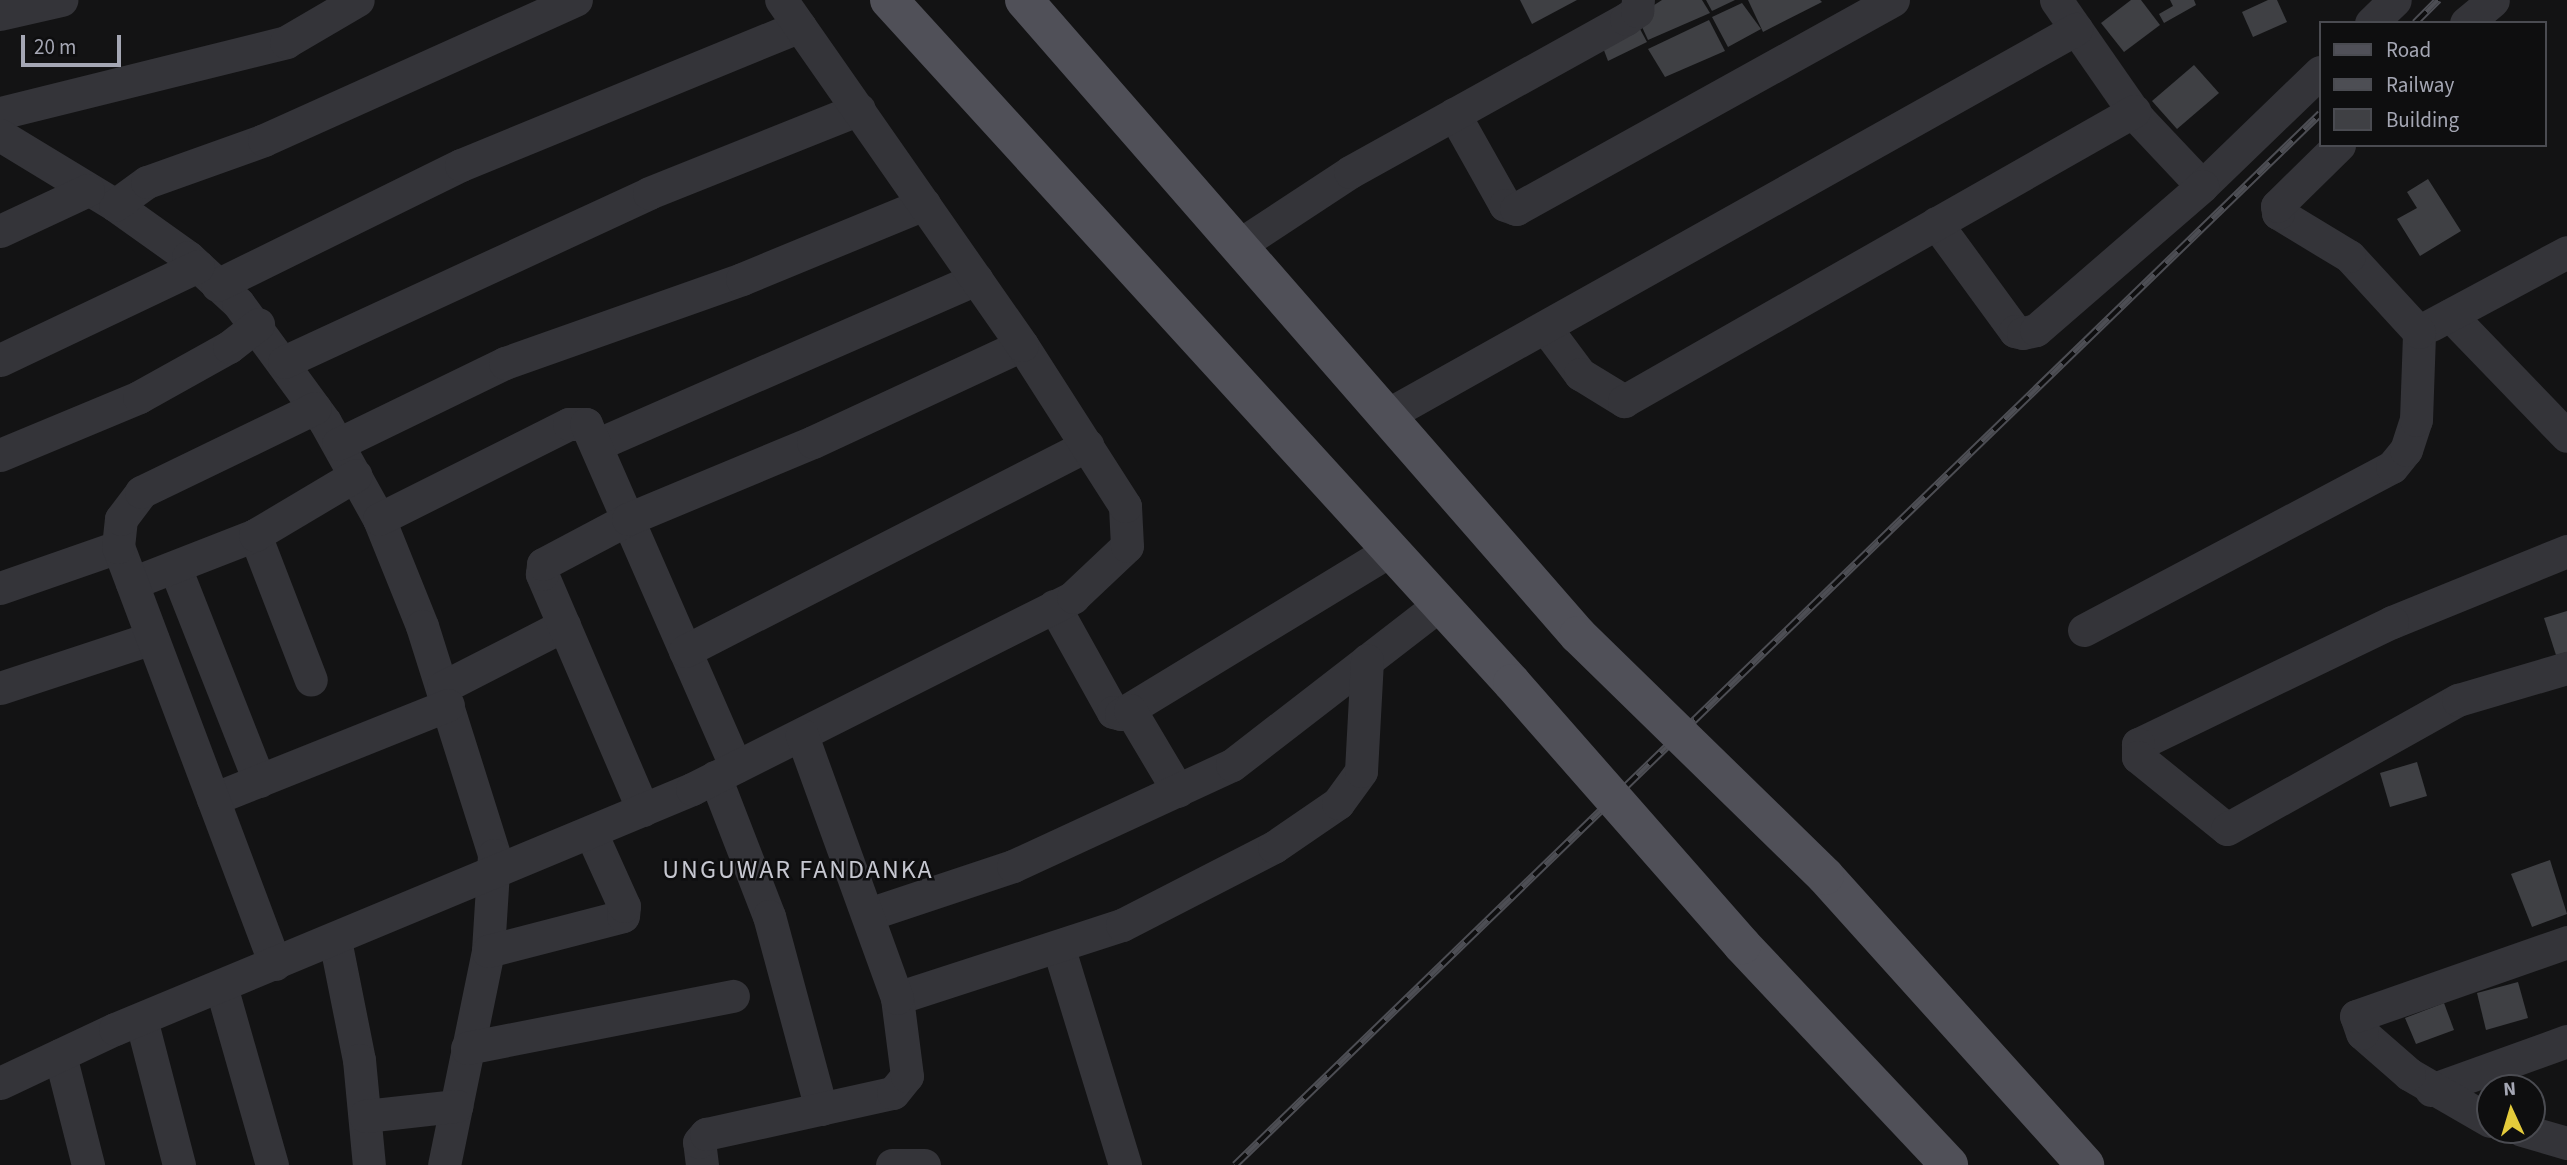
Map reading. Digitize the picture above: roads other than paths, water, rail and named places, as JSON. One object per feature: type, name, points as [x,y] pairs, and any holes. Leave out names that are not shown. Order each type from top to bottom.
[{"type":"main road","points":[[889,0],[1440,604],[1742,945],[1949,1165]]},
{"type":"main road","points":[[1024,0],[1578,635],[1825,876],[2085,1165]]},
{"type":"street","points":[[0,14],[61,0]]},
{"type":"street","points":[[0,231],[264,140],[576,0]]},
{"type":"street","points":[[1238,246],[1350,172],[1626,19],[1637,11],[1638,0]]},
{"type":"street","points":[[1454,114],[1506,205],[1516,209],[1893,0]]},
{"type":"street","points":[[2056,0],[2134,111],[2202,186]]},
{"type":"street","points":[[2373,21],[2395,0]]},
{"type":"street","points":[[2468,21],[2493,0]]},
{"type":"street","points":[[0,113],[286,42],[345,3]]},
{"type":"street","points":[[0,360],[208,275],[461,165],[790,13],[1022,345],[1087,445],[1125,506],[1127,546],[1103,573],[1054,606],[725,772],[496,874],[141,1018],[0,1083]]},
{"type":"street","points":[[1387,415],[2076,29]]},
{"type":"street","points":[[1936,223],[2015,331],[2023,333],[2036,330],[2202,186],[2318,74]]},
{"type":"street","points":[[284,362],[649,193],[859,109]]},
{"type":"street","points":[[1545,327],[1580,374],[1624,401],[2134,111]]},
{"type":"street","points":[[0,135],[101,197],[208,275],[258,324],[338,444],[379,519],[445,696],[488,826],[496,874],[488,951],[444,1165]]},
{"type":"street","points":[[2084,630],[2392,467],[2406,450],[2416,420],[2419,332],[2350,256],[2278,213],[2277,206],[2337,147]]},
{"type":"street","points":[[338,444],[505,363],[742,279],[924,204]]},
{"type":"street","points":[[2419,332],[2567,252]]},
{"type":"street","points":[[596,445],[976,279]]},
{"type":"street","points":[[2450,315],[2567,436]]},
{"type":"street","points":[[0,455],[139,397],[229,347],[258,324]]},
{"type":"street","points":[[643,810],[564,625],[543,564],[628,519],[813,442],[1022,345]]},
{"type":"street","points":[[275,964],[118,547],[121,519],[141,492],[315,408]]},
{"type":"street","points":[[379,519],[569,424],[586,424],[685,652],[769,916],[821,1109]]},
{"type":"street","points":[[685,652],[1087,445]]},
{"type":"street","points":[[132,583],[176,570],[255,535],[356,475]]},
{"type":"street","points":[[255,535],[311,680]]},
{"type":"street","points":[[0,588],[118,547]]},
{"type":"street","points":[[1054,606],[1113,712],[1130,710],[1391,550]]},
{"type":"street","points":[[2567,551],[2392,622],[2138,744],[2138,757],[2227,829],[2458,700],[2567,668]]},
{"type":"street","points":[[176,570],[259,781]]},
{"type":"street","points":[[869,914],[1013,866],[1232,765],[1440,604]]},
{"type":"street","points":[[213,799],[259,781],[445,696],[564,625]]},
{"type":"street","points":[[0,688],[152,638]]},
{"type":"street","points":[[897,998],[1059,949],[1122,925],[1274,847],[1338,803],[1361,771],[1367,660]]},
{"type":"street","points":[[1130,710],[1178,791]]},
{"type":"street","points":[[702,1165],[699,1142],[706,1134],[821,1109],[904,1086],[897,998],[869,914],[802,735]]},
{"type":"street","points":[[488,951],[623,916],[624,906],[591,832]]},
{"type":"street","points":[[335,940],[365,1116],[369,1165]]},
{"type":"street","points":[[2476,1114],[2431,1090],[2362,1033],[2356,1016],[2567,942]]},
{"type":"street","points":[[1059,949],[1125,1165]]},
{"type":"street","points":[[221,986],[272,1165]]},
{"type":"street","points":[[467,1048],[733,996]]},
{"type":"street","points":[[141,1018],[179,1165]]},
{"type":"street","points":[[2431,1090],[2567,1041]]},
{"type":"street","points":[[60,1055],[88,1165]]},
{"type":"street","points":[[365,1116],[456,1106]]},
{"type":"street","points":[[2546,1137],[2567,1143]]},
{"type":"street","points":[[892,1165],[924,1165]]},
{"type":"railway","points":[[2417,21],[2438,0]]},
{"type":"railway","points":[[1235,1165],[2318,116]]},
{"type":"district","name":"UNGUWAR FANDANKA","points":[[798,870]]}]
